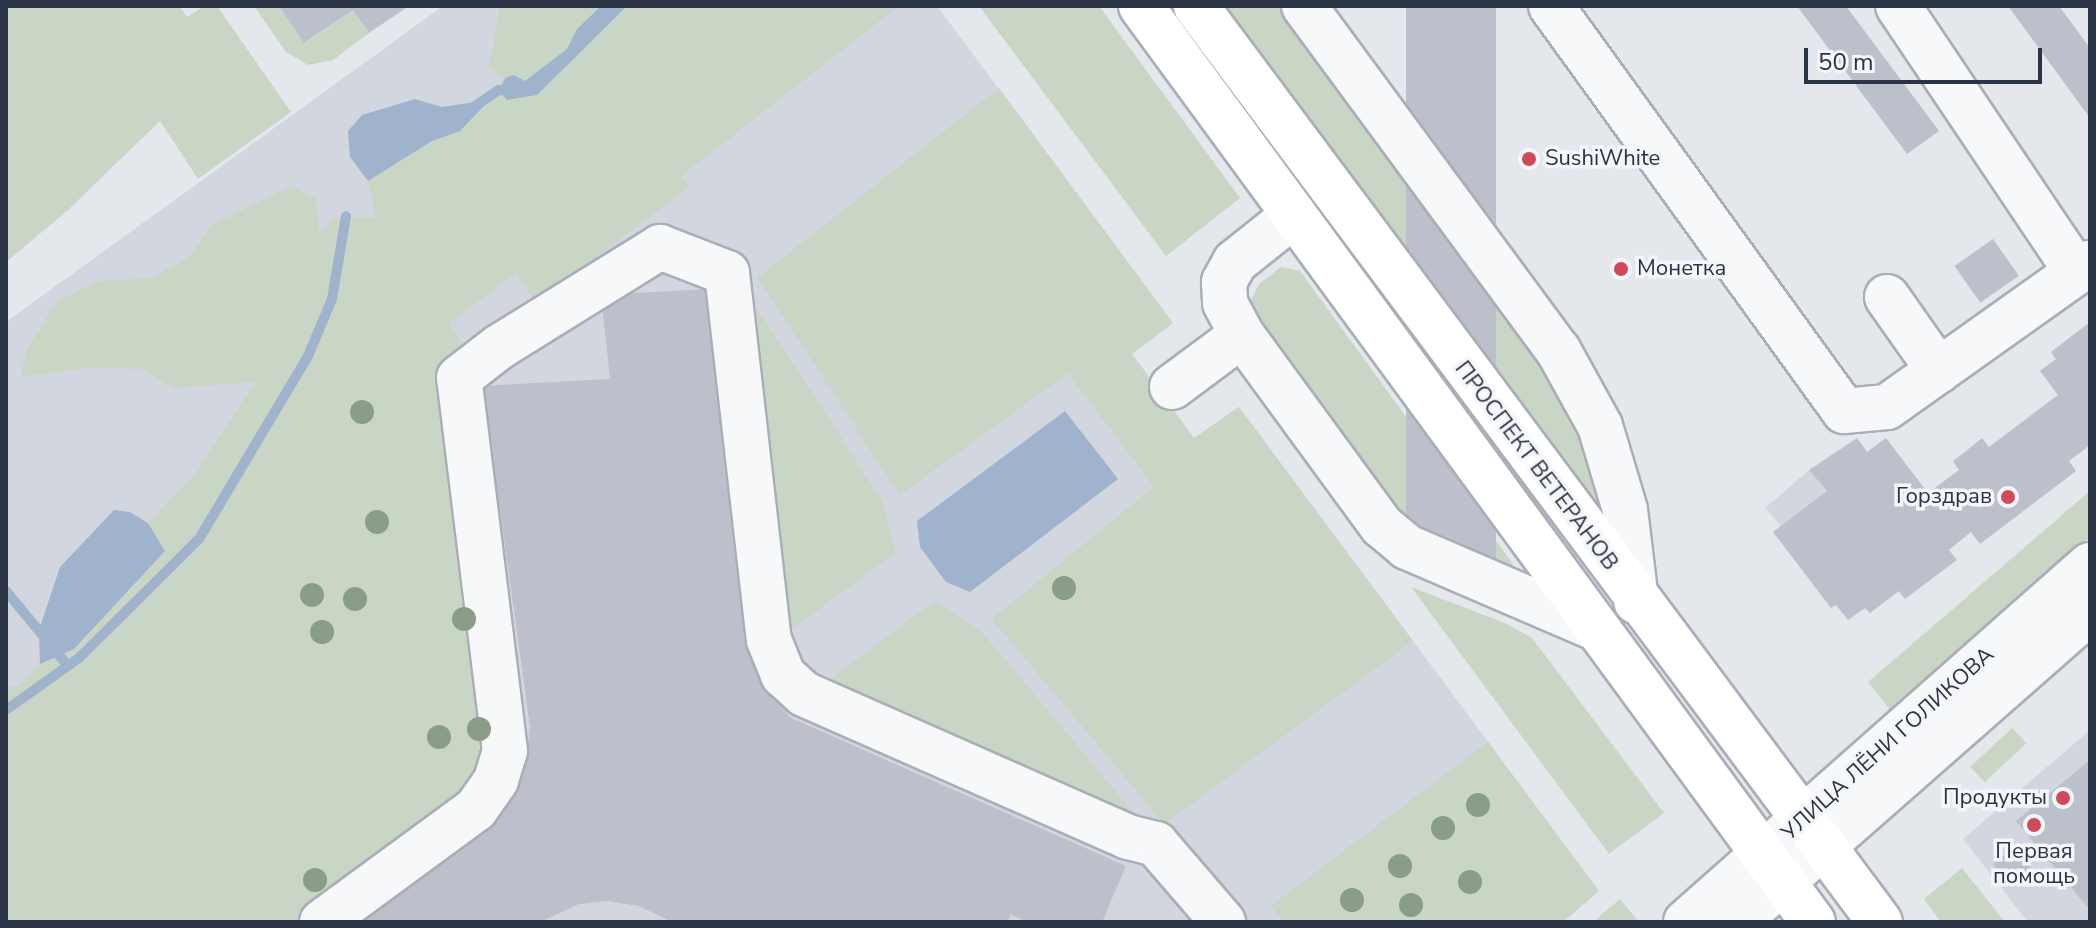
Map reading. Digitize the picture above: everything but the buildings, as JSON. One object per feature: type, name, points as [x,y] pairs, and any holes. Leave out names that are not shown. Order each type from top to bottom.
[{"type":"main road","name":"ПРОСПЕКТ ВЕТЕРАНОВ","points":[[1141,6],[1813,922]]},
{"type":"main road","name":"ПРОСПЕКТ ВЕТЕРАНОВ","points":[[1196,6],[1636,601],[1880,922]]},
{"type":"street","points":[[1304,6],[1558,350],[1593,413],[1625,510],[1636,601]]},
{"type":"street","points":[[1551,6],[1844,411],[1887,407],[2084,268],[1898,6]]},
{"type":"street","points":[[1294,215],[1235,262],[1224,282],[1225,303],[1242,335],[1382,526],[1431,558],[1597,629]]},
{"type":"street","points":[[322,922],[476,809],[496,780],[505,751],[459,378],[499,347],[660,247],[727,273],[769,640],[783,675],[804,694],[1128,837],[1156,844],[1208,916]]},
{"type":"street","points":[[1887,297],[1939,371]]},
{"type":"street","points":[[1172,387],[1242,335]]},
{"type":"street","name":"УЛИЦА ЛЁНИ ГОЛИКОВА","points":[[1686,922],[1773,868],[2090,565]]},
{"type":"street","name":"УЛИЦА ЛЁНИ ГОЛИКОВА","points":[[1812,833],[2090,612]]},
{"type":"street","name":"УЛИЦА ЛЁНИ ГОЛИКОВА","points":[[1737,922],[1773,868]]},
{"type":"shaded area","points":[[443,6],[937,6],[1173,323],[1132,354],[1194,438],[1239,407],[1599,891],[1563,922],[6,922],[6,322]]},
{"type":"shaded area","points":[[1809,470],[1827,491],[1784,529],[1765,508]]},
{"type":"shaded area","points":[[2090,730],[2090,922],[2028,922],[1963,839]]},
{"type":"green space","points":[[6,6],[179,6],[187,17],[205,6],[217,6],[291,112],[198,179],[160,121],[67,211],[6,262]]},
{"type":"green space","points":[[254,6],[279,6],[305,43],[353,10],[369,33],[333,60],[308,65],[286,52]]},
{"type":"green space","points":[[500,6],[601,6],[577,29],[567,49],[525,82],[514,75],[505,78],[489,68]]},
{"type":"green space","points":[[627,6],[899,6],[681,176],[689,187],[536,303],[516,273],[449,323],[467,350],[485,777],[301,922],[6,922],[6,686],[18,687],[40,664],[74,649],[164,551],[148,523],[197,472],[255,382],[174,388],[144,369],[88,368],[20,377],[27,349],[57,301],[100,281],[150,278],[189,258],[211,225],[292,186],[316,199],[320,236],[331,219],[376,217],[368,181],[432,141],[460,131],[484,106],[481,101],[499,90],[507,100],[549,82]]},
{"type":"green space","points":[[979,6],[1099,6],[1240,198],[1166,256]]},
{"type":"green space","points":[[1218,6],[1283,6],[1541,358],[1580,433],[1604,517]]},
{"type":"green space","points":[[999,88],[1173,323],[1132,354],[1194,438],[1239,407],[1413,641],[1164,824],[992,619],[1154,487],[1068,373],[900,495],[757,278]]},
{"type":"green space","points":[[1281,267],[1300,271],[1513,564],[1504,572],[1392,517],[1248,306],[1259,284]]},
{"type":"green space","points":[[747,293],[882,500],[895,553],[781,637]]},
{"type":"green space","points":[[2090,491],[2090,537],[1891,711],[1868,682]]},
{"type":"green space","points":[[1411,587],[1505,623],[1532,638],[1664,813],[1609,854]]},
{"type":"green space","points":[[934,601],[981,631],[1141,822],[818,689]]},
{"type":"green space","points":[[2012,728],[2026,743],[1985,782],[1970,767]]},
{"type":"green space","points":[[1488,742],[1599,891],[1563,922],[1284,922],[1271,906]]},
{"type":"green space","points":[[1962,868],[2005,922],[1941,922],[1924,899]]},
{"type":"green space","points":[[1620,899],[1639,922],[1593,922]]},
{"type":"water","points":[[601,6],[627,6],[537,95],[507,100],[499,90],[505,78],[514,75],[525,81],[567,49],[577,29]]},
{"type":"water","points":[[415,99],[442,107],[481,101],[484,106],[460,131],[432,141],[368,181],[350,157],[348,131],[362,115]]},
{"type":"water","points":[[1065,411],[1118,479],[970,592],[946,582],[920,547],[917,521]]},
{"type":"water","points":[[114,510],[130,512],[148,523],[165,551],[74,649],[40,664],[39,630],[60,567]]},
{"type":"waterway","points":[[472,108],[499,90],[510,91]]},
{"type":"waterway","points":[[6,710],[79,658],[199,539],[308,356],[332,299],[346,216]]},
{"type":"waterway","points":[[6,591],[68,666]]},
{"type":"place","name":"SushiWhite","points":[[1529,159]]},
{"type":"place","name":"Монетка","points":[[1621,269]]},
{"type":"place","name":"Горздрав","points":[[2008,497]]},
{"type":"place","name":"Продукты","points":[[2063,798]]},
{"type":"place","name":"Первая помощь","points":[[2034,825]]}]
